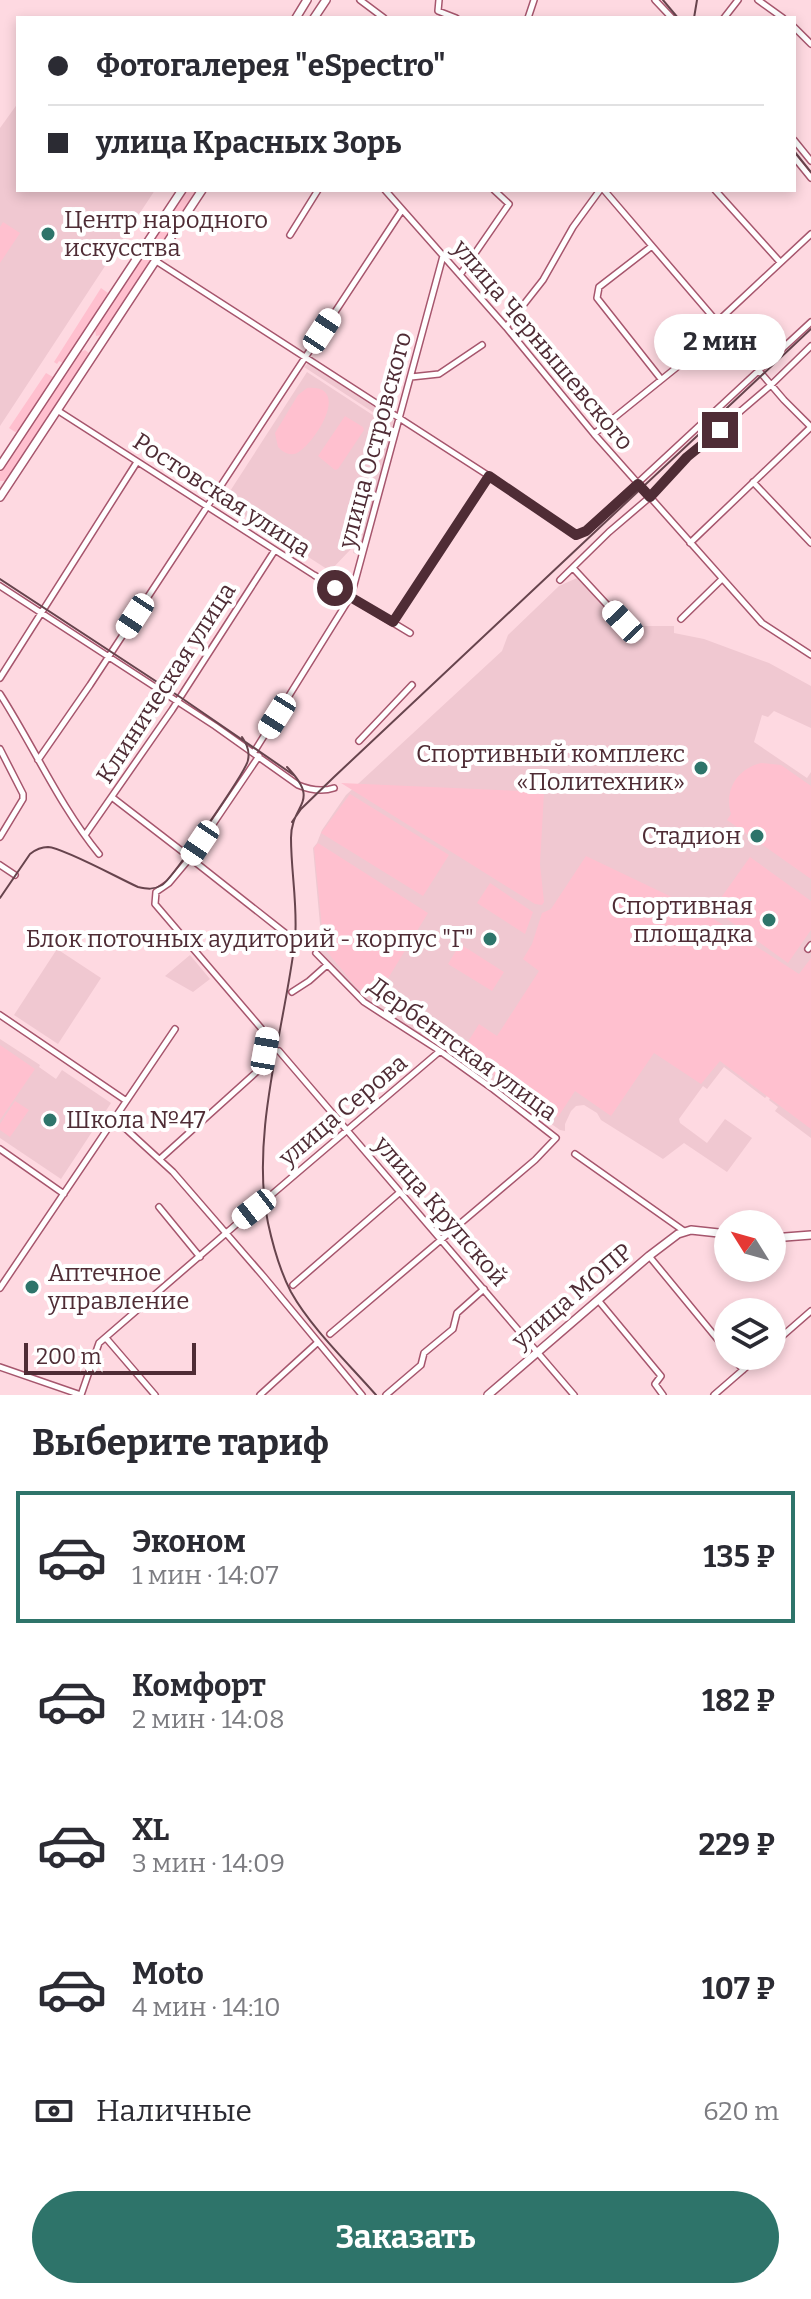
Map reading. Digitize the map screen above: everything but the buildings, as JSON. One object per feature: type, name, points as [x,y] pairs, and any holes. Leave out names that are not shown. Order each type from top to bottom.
[{"type":"main road","points":[[0,466],[181,192]]},
{"type":"main road","points":[[0,497],[201,192]]},
{"type":"main road","points":[[91,329],[94,341],[105,338]]},
{"type":"main road","points":[[77,350],[88,347],[92,353],[91,359]]},
{"type":"main road","points":[[0,484],[10,482]]},
{"type":"main road","points":[[684,1231],[714,1233]]},
{"type":"main road","name":"улица МОПР","points":[[488,1395],[649,1256],[684,1231]]},
{"type":"main road","points":[[786,1237],[811,1235]]},
{"type":"street","points":[[360,0],[381,16]]},
{"type":"street","points":[[439,0],[438,11],[451,16]]},
{"type":"street","points":[[655,0],[670,16]]},
{"type":"street","points":[[726,16],[738,0]]},
{"type":"street","points":[[758,0],[780,16]]},
{"type":"street","points":[[796,29],[811,44]]},
{"type":"street","points":[[796,142],[811,161]]},
{"type":"street","points":[[796,159],[811,178]]},
{"type":"street","points":[[290,235],[317,192]]},
{"type":"street","name":"улица Чернышевского","points":[[387,192],[506,327],[594,434],[762,623],[811,655]]},
{"type":"street","points":[[460,275],[509,204],[496,192]]},
{"type":"street","points":[[506,327],[543,280],[573,227],[600,192]]},
{"type":"street","points":[[604,192],[811,427],[690,543]]},
{"type":"street","points":[[717,192],[780,262]]},
{"type":"street","points":[[38,760],[402,210]]},
{"type":"street","points":[[717,322],[811,234]]},
{"type":"street","points":[[652,246],[599,287],[597,298],[661,379]]},
{"type":"street","name":"улица Островского","points":[[160,1159],[262,1067],[267,1035],[155,904],[156,892],[169,883],[190,858],[257,754],[351,596],[443,255]]},
{"type":"street","points":[[156,261],[576,535],[586,531],[638,484],[811,322]]},
{"type":"street","points":[[594,434],[723,330]]},
{"type":"street","points":[[411,377],[439,374],[482,345]]},
{"type":"street","points":[[560,580],[650,497],[687,457],[811,346]]},
{"type":"street","name":"Ростовская улица","points":[[57,410],[410,633]]},
{"type":"street","points":[[0,678],[137,462]]},
{"type":"street","points":[[393,622],[489,476]]},
{"type":"street","points":[[753,482],[811,543]]},
{"type":"street","name":"Клиническая улица","points":[[85,835],[177,702],[275,549]]},
{"type":"street","points":[[573,568],[623,622],[630,625]]},
{"type":"street","points":[[681,619],[722,579]]},
{"type":"street","points":[[0,586],[303,787],[334,788]]},
{"type":"street","points":[[359,741],[412,685]]},
{"type":"street","points":[[0,694],[52,787],[99,854]]},
{"type":"street","points":[[0,749],[23,799],[0,837]]},
{"type":"street","points":[[113,798],[183,852]]},
{"type":"street","points":[[190,858],[285,933]]},
{"type":"street","points":[[0,865],[15,875]]},
{"type":"street","name":"Дербентская улица","points":[[316,953],[364,1002],[440,1051],[556,1138],[535,1160],[441,1240]]},
{"type":"street","points":[[292,992],[327,965]]},
{"type":"street","points":[[0,1015],[125,1100]]},
{"type":"street","points":[[0,1288],[175,1029]]},
{"type":"street","name":"улица Крупской","points":[[279,1051],[574,1395]]},
{"type":"street","name":"улица Серова","points":[[270,1196],[440,1051]]},
{"type":"street","points":[[114,1118],[160,1159],[362,1395]]},
{"type":"street","points":[[0,1149],[64,1194]]},
{"type":"street","points":[[575,1154],[684,1231]]},
{"type":"street","points":[[293,1285],[399,1193]]},
{"type":"street","points":[[159,1207],[200,1257]]},
{"type":"street","points":[[0,1367],[81,1395],[95,1352],[106,1338],[254,1209]]},
{"type":"street","points":[[330,1334],[441,1240]]},
{"type":"street","points":[[649,1256],[714,1335]]},
{"type":"street","points":[[386,1395],[421,1365],[424,1353],[453,1329],[457,1313],[484,1289]]},
{"type":"street","points":[[598,1300],[661,1376],[655,1384],[663,1395]]},
{"type":"street","points":[[786,1333],[811,1311]]},
{"type":"street","points":[[106,1338],[155,1395]]},
{"type":"street","points":[[260,1395],[317,1343]]},
{"type":"street","points":[[714,1395],[743,1370]]},
{"type":"shaded area","points":[[16,106],[16,192],[154,192],[0,426],[0,128]]},
{"type":"shaded area","points":[[185,192],[196,192],[102,335],[96,336],[95,329]]},
{"type":"shaded area","points":[[3,222],[20,233],[0,263],[0,227]]},
{"type":"shaded area","points":[[101,288],[108,293],[63,363],[59,361],[57,364],[54,362]]},
{"type":"shaded area","points":[[85,350],[89,353],[88,357],[5,481],[0,481],[0,472]]},
{"type":"shaded area","points":[[308,363],[394,420],[359,555],[353,553],[388,422],[304,367]]},
{"type":"shaded area","points":[[307,372],[385,423],[351,549],[330,571],[223,502]]},
{"type":"shaded area","points":[[46,373],[53,377],[15,432],[9,428]]},
{"type":"shaded area","points":[[307,388],[321,390],[328,396],[328,407],[318,431],[309,442],[294,454],[287,453],[278,447],[275,433],[298,395]]},
{"type":"shaded area","points":[[345,416],[364,430],[335,470],[318,456]]},
{"type":"shaded area","points":[[577,578],[624,626],[674,626],[674,633],[704,639],[769,663],[811,686],[811,728],[774,711],[768,717],[762,715],[754,742],[807,778],[811,772],[811,1138],[775,1111],[778,1107],[770,1098],[765,1098],[724,1067],[707,1089],[703,1086],[679,1119],[707,1143],[725,1119],[752,1138],[727,1172],[684,1143],[663,1159],[601,1120],[597,1113],[584,1105],[576,1106],[571,1111],[565,1131],[560,1130],[493,1080],[490,1081],[363,999],[317,952],[322,946],[313,848],[346,795],[502,651],[508,635],[559,586]]},
{"type":"shaded area","points":[[761,763],[781,765],[811,786],[811,879],[727,820],[731,814],[729,797],[734,782],[745,770]]},
{"type":"shaded area","points":[[341,783],[544,792],[540,864],[544,902],[542,905],[535,904]]},
{"type":"shaded area","points":[[350,794],[449,855],[423,896],[321,833]]},
{"type":"shaded area","points":[[318,843],[428,913],[376,998],[356,987],[324,948],[314,848]]},
{"type":"shaded area","points":[[586,856],[703,912],[799,974],[811,958],[811,1129],[720,1061],[701,1084],[654,1053],[611,1116],[575,1091],[558,1117],[461,1053],[479,1024],[497,1036],[539,971],[523,959],[532,944],[542,913],[551,909]]},
{"type":"shaded area","name":"Спортивная площадка","points":[[750,857],[811,901],[811,930],[788,963],[713,909]]},
{"type":"shaded area","points":[[490,883],[533,912],[525,934],[477,903]]},
{"type":"shaded area","points":[[460,944],[504,972],[492,991],[448,964]]},
{"type":"shaded area","points":[[57,949],[101,978],[58,1044],[14,1015]]},
{"type":"shaded area","points":[[190,955],[210,979],[193,992],[165,976]]},
{"type":"shaded area","name":"Школа №47","points":[[0,1039],[56,1079],[62,1070],[111,1103],[61,1179],[0,1138]]},
{"type":"shaded area","points":[[0,1045],[35,1069],[0,1120]]},
{"type":"shaded area","points":[[15,1101],[29,1110],[10,1137],[0,1130],[0,1124]]},
{"type":"tram line","points":[[663,0],[676,16]]},
{"type":"tram line","points":[[694,16],[697,0]]},
{"type":"tram line","points":[[796,153],[811,172]]},
{"type":"tram line","points":[[292,822],[334,777],[811,329]]},
{"type":"tram line","points":[[0,579],[295,776]]},
{"type":"tram line","points":[[0,898],[30,854],[45,847],[66,853],[138,887],[150,889],[162,885],[193,845],[244,768],[249,754],[242,737]]},
{"type":"tram line","points":[[287,767],[297,779],[304,796],[292,826],[295,941],[266,1119],[263,1155],[268,1223],[280,1267],[299,1305],[376,1395]]},
{"type":"place","name":"Центр народного искусства","points":[[48,234]]},
{"type":"place","name":"Спортивный комплекс «Политехник»","points":[[701,768]]},
{"type":"place","name":"Стадион","points":[[757,836]]},
{"type":"place","name":"Спортивная площадка","points":[[769,920]]},
{"type":"place","name":"Блок поточных аудиторий - корпус \"Г\"","points":[[490,939]]},
{"type":"place","name":"Школа №47","points":[[50,1120]]},
{"type":"place","name":"Аптечное управление","points":[[32,1287]]},
{"type":"route","points":[[335,588],[393,622],[489,476],[576,535],[586,531],[638,484],[650,497],[687,457],[720,430]]}]
